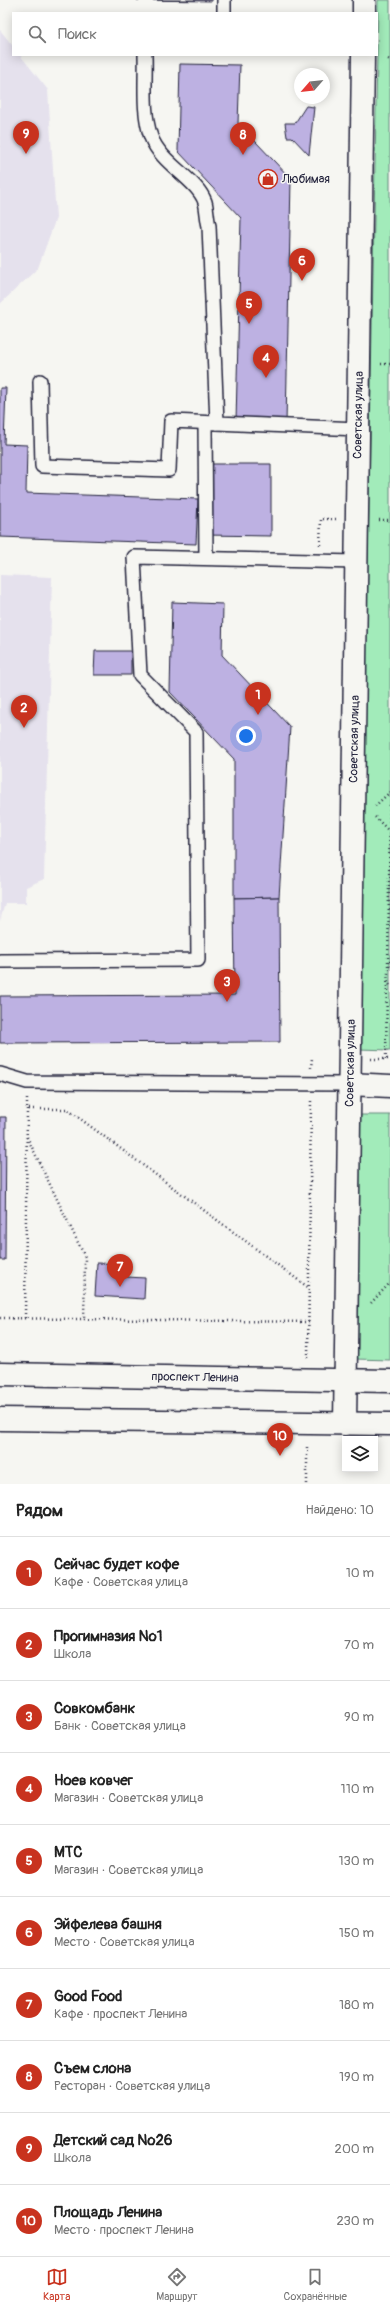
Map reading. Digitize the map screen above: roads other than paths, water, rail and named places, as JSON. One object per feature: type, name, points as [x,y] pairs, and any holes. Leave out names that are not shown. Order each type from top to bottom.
[{"type":"street","points":[[364,0],[364,12]]},
{"type":"street","name":"Советская улица","points":[[345,1424],[363,56]]},
{"type":"street","points":[[349,1084],[390,1086]]},
{"type":"street","name":"проспект Ленина","points":[[0,1374],[390,1381]]},
{"type":"street","points":[[0,1419],[390,1424]]},
{"type":"lane","points":[[224,0],[224,12]]},
{"type":"lane","points":[[145,56],[146,120],[151,138],[162,156],[191,183],[205,201],[209,226],[211,423],[206,558]]},
{"type":"lane","points":[[40,381],[42,466],[169,470],[171,421],[358,429]]},
{"type":"lane","points":[[0,961],[198,960],[196,732],[140,675],[134,557],[356,562]]},
{"type":"lane","points":[[0,1074],[27,1082],[349,1084]]},
{"type":"place","name":"Детский сад №26","points":[[26,154]]},
{"type":"place","name":"Съем слона","points":[[243,155]]},
{"type":"place","name":"Любимая","points":[[268,179]]},
{"type":"place","name":"Эйфелева башня","points":[[302,281]]},
{"type":"place","name":"МТС","points":[[249,324]]},
{"type":"place","name":"Ноев ковчег","points":[[266,378]]},
{"type":"place","name":"Сейчас будет кофе","points":[[258,715]]},
{"type":"place","name":"Прогимназия №1","points":[[24,728]]},
{"type":"place","name":"Совкомбанк","points":[[227,1002]]},
{"type":"place","name":"Good Food","points":[[120,1287]]},
{"type":"place","name":"Площадь Ленина","points":[[280,1456]]}]
